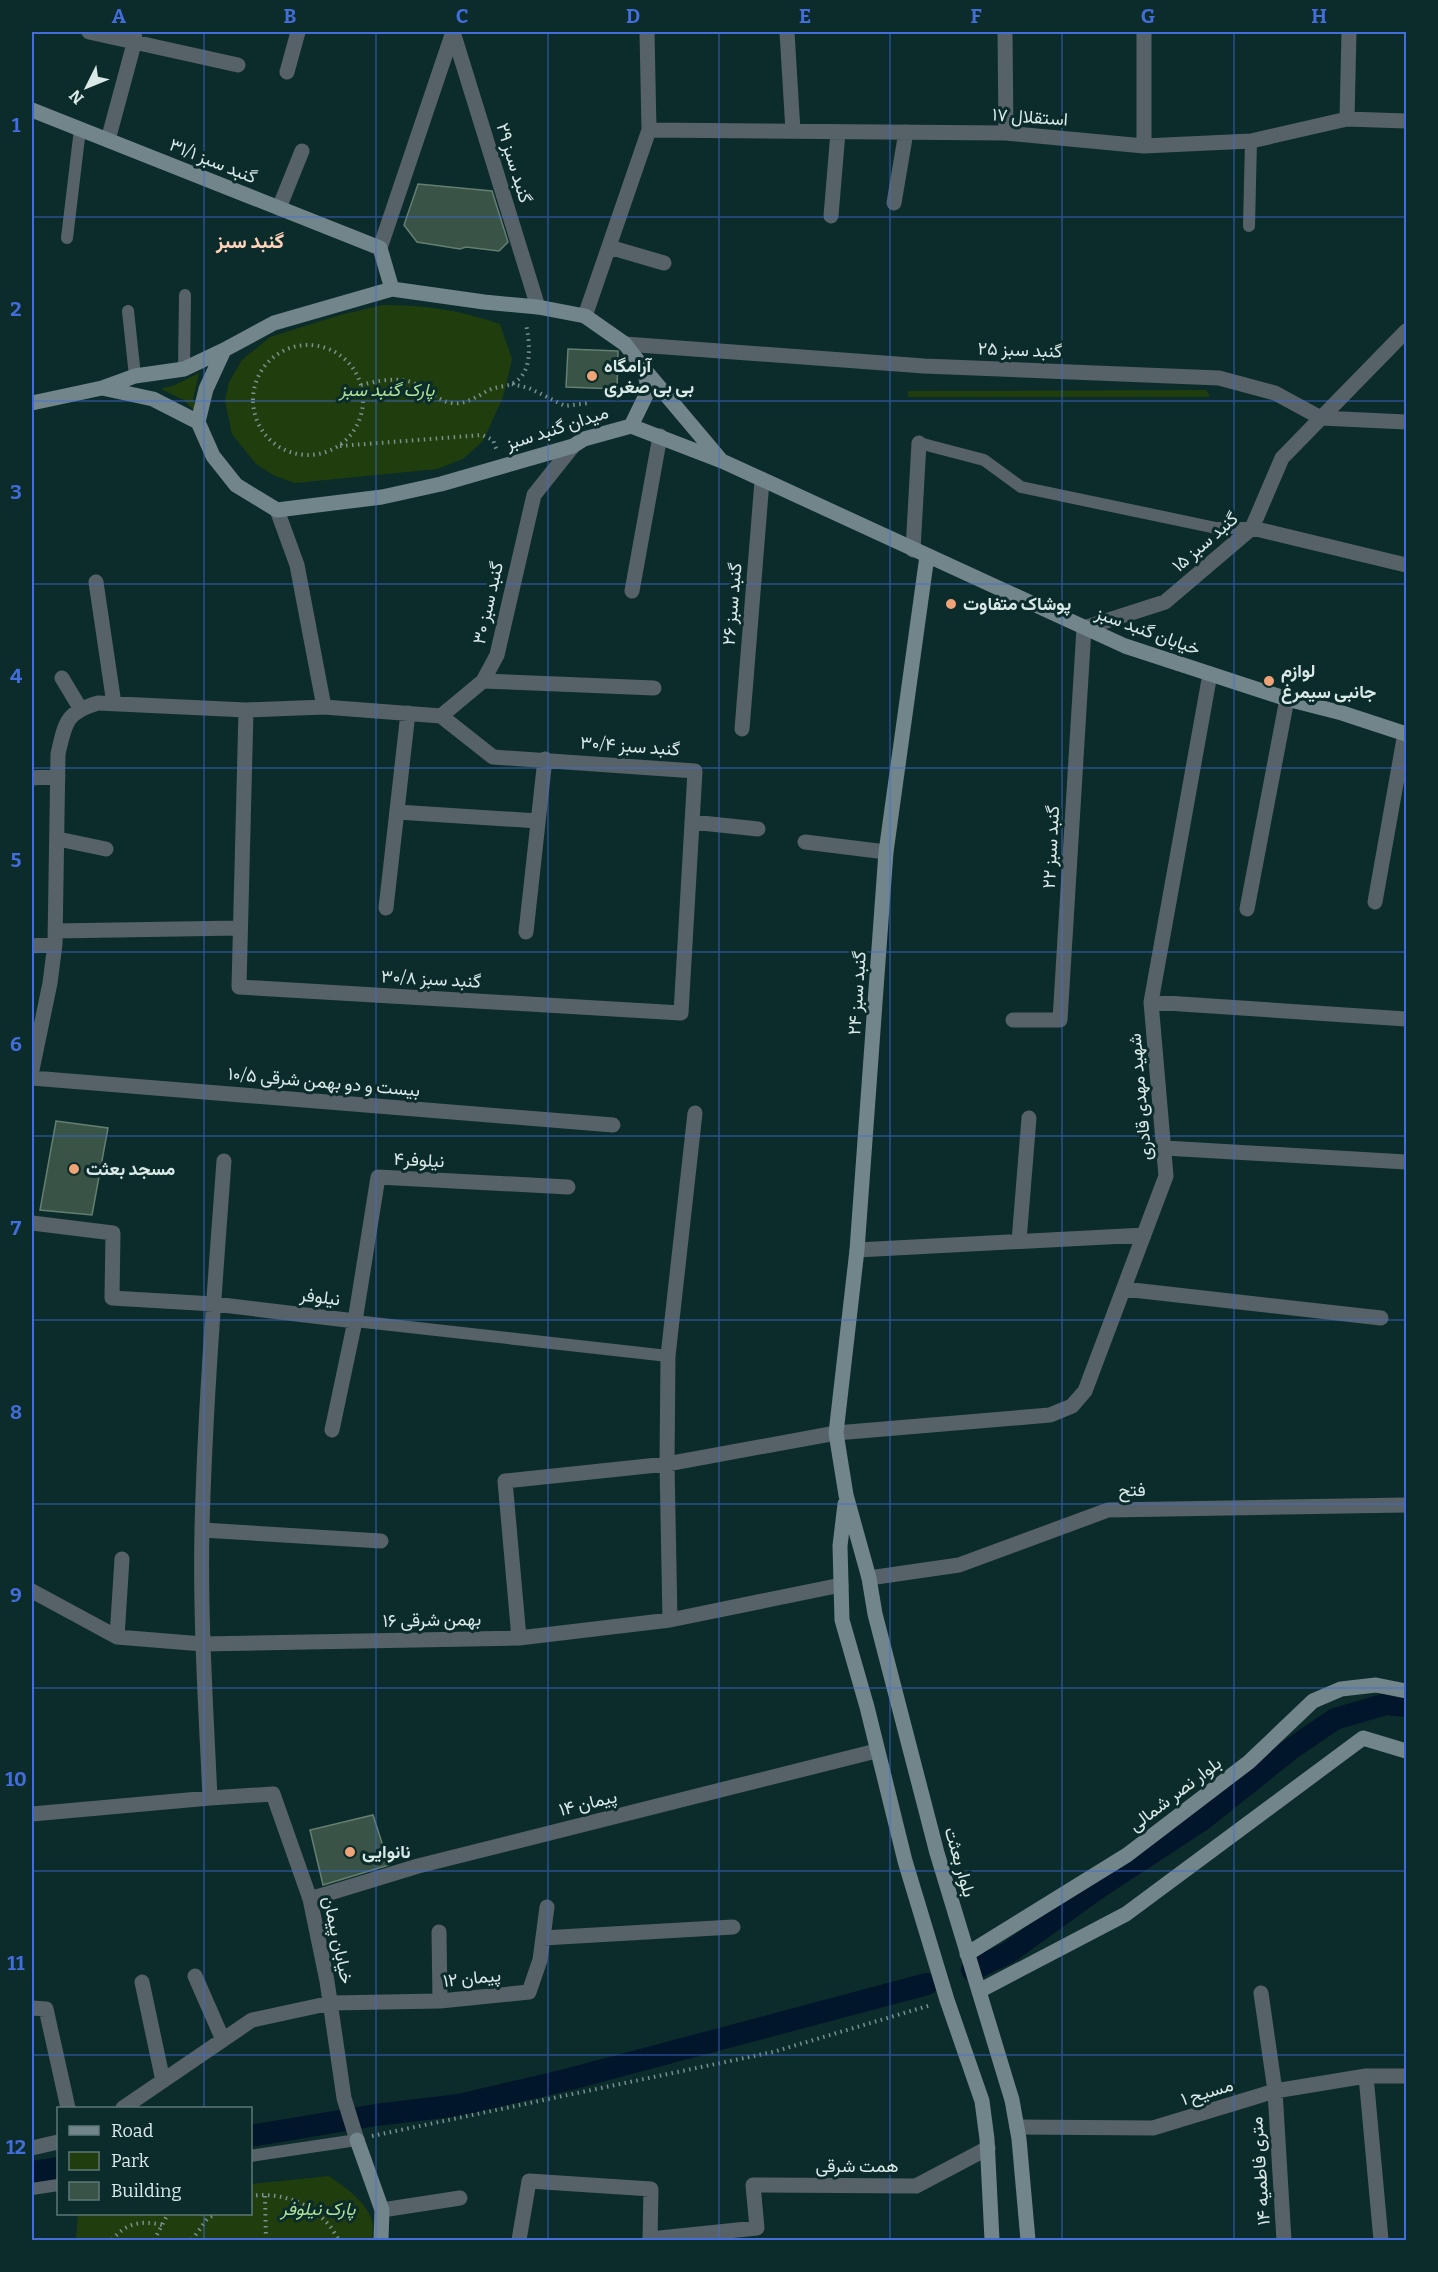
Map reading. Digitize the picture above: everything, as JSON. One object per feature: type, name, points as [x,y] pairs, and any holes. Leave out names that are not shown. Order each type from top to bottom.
[{"type":"street","points":[[89,32],[134,36],[238,65]]},
{"type":"street","points":[[287,72],[298,32]]},
{"type":"street","points":[[392,289],[380,248],[453,32],[442,32]]},
{"type":"street","name":"گنبد سبز ۲۹","points":[[453,32],[530,306]]},
{"type":"street","points":[[585,316],[648,130],[647,32]]},
{"type":"street","points":[[787,32],[793,131]]},
{"type":"street","points":[[1005,32],[1006,133]]},
{"type":"street","points":[[1144,32],[1144,146]]},
{"type":"street","points":[[1347,119],[1349,32]]},
{"type":"street","points":[[108,140],[134,36]]},
{"type":"street","name":"گنبد سبز ۳۱/۱","points":[[32,110],[380,248]]},
{"type":"street","name":"استقلال ۱۷","points":[[648,130],[1006,133],[1144,146],[1251,141],[1347,119],[1407,121]]},
{"type":"street","points":[[831,216],[838,132]]},
{"type":"street","points":[[894,203],[906,132]]},
{"type":"street","points":[[279,208],[302,151]]},
{"type":"street","points":[[609,247],[664,263]]},
{"type":"street","points":[[32,402],[102,388],[135,376],[184,369],[274,323],[392,289],[530,306],[585,316],[625,344],[645,370]]},
{"type":"street","name":"گنبد سبز ۱۵","points":[[1084,628],[1165,602],[1252,528],[1282,458],[1407,331]]},
{"type":"street","name":"گنبد سبز ۲۵","points":[[625,344],[924,366],[1219,378],[1275,393],[1321,418],[1407,422]]},
{"type":"street","points":[[224,350],[206,389],[198,422],[213,456],[236,484],[278,510],[297,565],[324,707]]},
{"type":"street","name":"میدان گنبد سبز","points":[[278,510],[382,497],[441,484],[573,446],[584,439],[631,426],[648,391],[645,370]]},
{"type":"street","name":"خیابان گنبد سبز","points":[[645,370],[722,461]]},
{"type":"street","points":[[102,388],[153,399],[198,422]]},
{"type":"street","name":"خیابان گنبد سبز","points":[[631,426],[722,461],[1125,646],[1287,699],[1406,734]]},
{"type":"street","points":[[632,591],[660,436]]},
{"type":"street","points":[[913,550],[919,443]]},
{"type":"street","name":"گنبد سبز ۳۰","points":[[441,716],[483,681],[497,655],[534,495],[573,446]]},
{"type":"street","name":"گنبد سبز ۲۶","points":[[741,729],[762,481]]},
{"type":"street","points":[[1252,528],[1407,565]]},
{"type":"street","name":"گنبد سبز ۲۴","points":[[836,1433],[857,1250],[886,852],[927,556]]},
{"type":"street","points":[[96,582],[114,704]]},
{"type":"street","name":"گنبد سبز ۲۲","points":[[1013,1020],[1060,1020],[1084,628]]},
{"type":"street","name":"شهید مهدی قادری","points":[[519,1638],[505,1481],[667,1464],[836,1433],[1050,1415],[1072,1407],[1086,1391],[1166,1176],[1152,1002],[1210,674]]},
{"type":"street","points":[[62,678],[80,708]]},
{"type":"street","points":[[483,681],[654,688]]},
{"type":"street","points":[[1247,909],[1287,699]]},
{"type":"street","points":[[32,1070],[50,983],[55,937],[58,754],[63,731],[80,708],[98,703],[246,710],[324,707],[441,716]]},
{"type":"street","points":[[32,946],[55,937],[240,928],[246,710]]},
{"type":"street","points":[[386,908],[408,713]]},
{"type":"street","name":"گنبد سبز ۳۰/۴","points":[[441,716],[494,757],[695,771],[681,1013]]},
{"type":"street","points":[[1375,902],[1406,734]]},
{"type":"street","points":[[526,932],[546,759]]},
{"type":"street","points":[[32,778],[58,776]]},
{"type":"street","points":[[397,812],[538,821]]},
{"type":"street","points":[[692,822],[758,829]]},
{"type":"street","points":[[58,839],[106,849]]},
{"type":"street","points":[[805,843],[886,852]]},
{"type":"street","name":"گنبد سبز ۳۰/۸","points":[[240,928],[239,987],[681,1013]]},
{"type":"street","points":[[1152,1002],[1407,1019]]},
{"type":"street","name":"بیست و دو بهمن شرقی ۱۰/۵","points":[[32,1078],[613,1125]]},
{"type":"street","points":[[670,1620],[667,1464],[668,1356],[695,1113]]},
{"type":"street","points":[[1019,1241],[1029,1118]]},
{"type":"street","points":[[1165,1148],[1407,1162]]},
{"type":"street","points":[[32,1814],[210,1798],[203,1644],[202,1530],[224,1161]]},
{"type":"street","name":"نیلوفر۴","points":[[355,1321],[378,1177],[568,1186]]},
{"type":"street","name":"نیلوفر","points":[[32,1223],[112,1233],[112,1298],[214,1304],[355,1321]]},
{"type":"street","points":[[857,1250],[1144,1235]]},
{"type":"street","points":[[1124,1289],[1381,1318]]},
{"type":"street","points":[[332,1430],[355,1321]]},
{"type":"street","name":"بلوار بعثت","points":[[836,1433],[846,1495],[869,1578],[875,1614],[934,1842],[1012,2100],[1017,2127],[1028,2241]]},
{"type":"street","name":"بلوار بعثت","points":[[846,1495],[840,1546],[842,1620],[867,1707],[876,1751],[905,1861],[947,2000],[982,2101],[988,2148],[992,2241]]},
{"type":"street","name":"فتح","points":[[869,1578],[959,1565],[1108,1510],[1407,1505]]},
{"type":"street","points":[[202,1530],[381,1541]]},
{"type":"street","points":[[117,1637],[122,1559]]},
{"type":"street","name":"بهمن شرقی ۱۶","points":[[32,1591],[117,1637],[203,1644],[519,1638],[670,1620],[841,1585]]},
{"type":"street","name":"بلوار نصر شمالی","points":[[967,1954],[1127,1855],[1249,1762],[1313,1701],[1341,1689],[1364,1686],[1376,1685],[1407,1691]]},
{"type":"street","points":[[979,1991],[1126,1914],[1363,1738],[1407,1751]]},
{"type":"street","name":"پیمان ۱۴","points":[[310,1899],[418,1866],[876,1751]]},
{"type":"street","name":"خیابان پیمان","points":[[210,1798],[273,1794],[310,1899],[331,2003],[344,2098],[355,2134]]},
{"type":"street","name":"پیمان ۱۲","points":[[126,2107],[252,2020],[331,2003],[440,2001],[529,1992],[540,1960],[547,1906]]},
{"type":"street","points":[[543,1938],[733,1927]]},
{"type":"street","points":[[440,1932],[440,2001]]},
{"type":"street","points":[[195,1976],[223,2040]]},
{"type":"street","points":[[142,1982],[163,2080]]},
{"type":"street","name":"۱۴ متری فاطمیه","points":[[1261,1993],[1275,2091],[1284,2241]]},
{"type":"street","points":[[32,2008],[46,2009],[68,2107]]},
{"type":"street","points":[[1366,2076],[1382,2241]]},
{"type":"street","name":"مسیح ۱","points":[[1017,2127],[1153,2128],[1275,2091],[1366,2076],[1407,2076]]},
{"type":"street","points":[[355,2134],[382,2210],[381,2241]]},
{"type":"street","points":[[32,2148],[57,2142]]},
{"type":"street","name":"همت شرقی","points":[[650,2240],[757,2228],[753,2185],[916,2186],[988,2148]]},
{"type":"street","points":[[519,2241],[529,2181],[651,2189],[650,2240]]},
{"type":"street","points":[[382,2210],[460,2198]]},
{"type":"lane","points":[[67,238],[80,129]]},
{"type":"lane","points":[[1249,226],[1251,141]]},
{"type":"lane","points":[[184,369],[185,295]]},
{"type":"lane","points":[[128,311],[135,376]]},
{"type":"lane","points":[[919,443],[984,460],[1021,487],[1216,528],[1252,528]]},
{"type":"lane","name":"نیلوفر","points":[[355,1321],[668,1356]]},
{"type":"lane","points":[[252,2156],[355,2134]]},
{"type":"lane","points":[[32,2189],[57,2185]]},
{"type":"path","points":[[361,385],[389,380],[410,382],[452,403],[465,402],[490,389],[511,384],[519,379],[525,369],[530,351],[530,306]]},
{"type":"path","points":[[311,344],[330,349],[346,360],[361,385],[363,409],[359,423],[351,436],[339,446],[322,454],[303,456],[284,451],[268,440],[257,424],[252,405],[254,386],[261,369],[275,355],[292,346],[311,344]]},
{"type":"path","points":[[511,384],[529,388],[565,406],[589,403]]},
{"type":"path","points":[[339,446],[482,435],[494,440],[503,466]]},
{"type":"path","points":[[355,2134],[773,2052],[947,2000]]},
{"type":"path","points":[[252,2196],[279,2196],[304,2204],[325,2220],[339,2241]]},
{"type":"path","points":[[265,2196],[266,2241]]},
{"type":"path","points":[[154,2241],[167,2215]]},
{"type":"path","points":[[192,2241],[207,2220],[214,2215]]},
{"type":"path","points":[[112,2241],[122,2230],[133,2223],[146,2221],[162,2225]]},
{"type":"green space","name":"پارک گنبد سبز","points":[[383,305],[442,309],[500,324],[512,359],[503,397],[483,441],[463,459],[437,469],[295,483],[275,476],[256,464],[232,434],[225,401],[229,382],[242,360],[270,337],[340,315]]},
{"type":"green space","points":[[199,373],[193,399],[197,413],[184,400],[161,389],[175,385]]},
{"type":"green space","points":[[1206,390],[1210,396],[908,397],[908,391]]},
{"type":"green space","name":"پارک نیلوفر","points":[[329,2176],[356,2197],[368,2211],[373,2226],[372,2240],[76,2240],[78,2215],[252,2215],[252,2184]]},
{"type":"building","points":[[418,184],[492,191],[508,242],[499,251],[466,247],[460,249],[417,242],[404,225]]},
{"type":"building","name":"آرامگاه بی بی صغری","points":[[568,349],[618,351],[617,389],[566,387]]},
{"type":"building","name":"مسجد بعثت","points":[[56,1121],[108,1128],[92,1215],[40,1210]]},
{"type":"building","name":"نانوایی","points":[[373,1815],[389,1865],[323,1885],[310,1830]]},
{"type":"waterway","points":[[972,1970],[1008,1953],[1098,1888],[1202,1820],[1291,1749],[1335,1719],[1386,1704],[1406,1706]]},
{"type":"waterway","points":[[252,2136],[376,2115],[459,2105],[566,2080],[927,1984]]},
{"type":"waterway","points":[[32,2172],[57,2168]]},
{"type":"place","name":"آرامگاه بی بی صغری","points":[[592,376]]},
{"type":"place","name":"پوشاک متفاوت","points":[[951,604]]},
{"type":"place","name":"لوازم جانبی سیمرغ","points":[[1269,681]]},
{"type":"place","name":"مسجد بعثت","points":[[74,1169]]},
{"type":"place","name":"نانوایی","points":[[350,1852]]},
{"type":"district","name":"گنبد سبز","points":[[250,241]]}]
